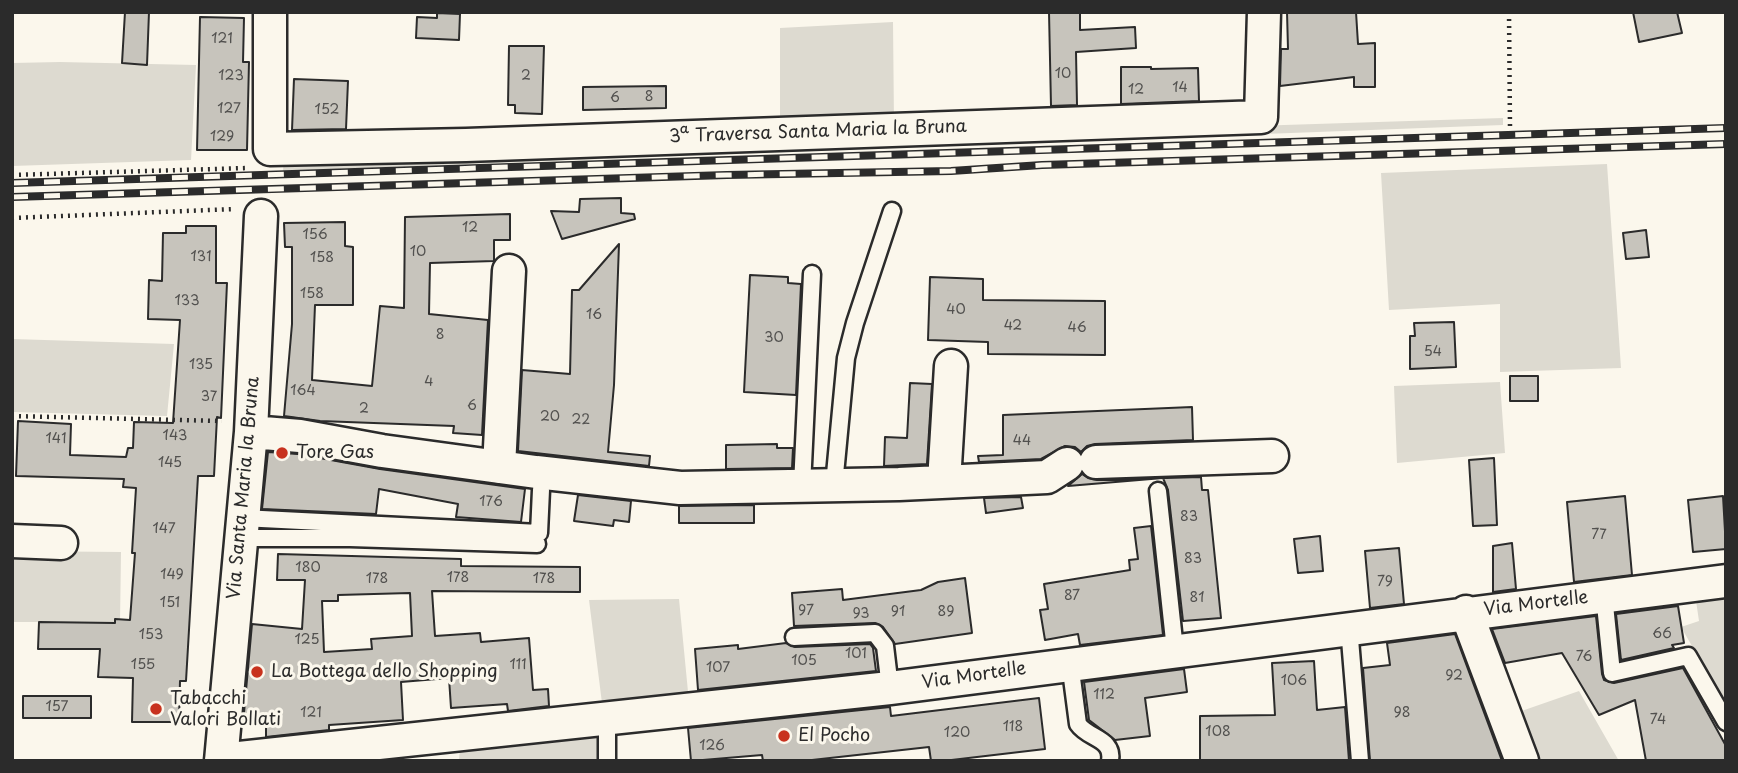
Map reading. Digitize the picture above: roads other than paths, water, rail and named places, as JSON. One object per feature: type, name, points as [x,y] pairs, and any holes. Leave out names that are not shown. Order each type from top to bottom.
[{"type":"street","name":"3ª Traversa Santa Maria la Bruna","points":[[270,12],[270,149],[479,145],[1261,117],[1264,12]]},
{"type":"street","name":"Via Santa Maria la Bruna","points":[[221,761],[251,426],[261,216]]},
{"type":"street","points":[[499,467],[509,271]]},
{"type":"street","points":[[944,482],[951,366]]},
{"type":"street","points":[[251,426],[499,467],[680,488],[1047,477],[1081,463],[1272,456]]},
{"type":"street","points":[[12,541],[61,543]]},
{"type":"street","name":"Via Mortelle","points":[[221,761],[890,688],[1466,612],[1726,581]]},
{"type":"street","points":[[1466,612],[1522,761]]},
{"type":"lane","points":[[834,485],[846,358],[892,211]]},
{"type":"lane","points":[[802,486],[812,274]]},
{"type":"lane","points":[[241,528],[538,533],[541,490]]},
{"type":"lane","points":[[1158,491],[1175,650]]},
{"type":"lane","points":[[241,528],[350,538],[537,544]]},
{"type":"lane","points":[[1604,595],[1612,673],[1688,656],[1726,722]]},
{"type":"lane","points":[[1349,627],[1360,761]]},
{"type":"lane","points":[[794,637],[875,633],[885,646],[890,688]]},
{"type":"lane","points":[[1070,663],[1078,724],[1082,730],[1105,742],[1111,754],[1110,761]]},
{"type":"lane","points":[[607,718],[607,761]]},
{"type":"railway","points":[[12,183],[1726,128]]},
{"type":"railway","points":[[12,197],[727,175],[951,171],[1042,165],[1726,144]]},
{"type":"place","name":"Tore Gas","points":[[282,453]]},
{"type":"place","name":"La Bottega dello Shopping","points":[[257,672]]},
{"type":"place","name":"Tabacchi Valori Bollati","points":[[156,709]]},
{"type":"place","name":"El Pocho","points":[[784,736]]}]
